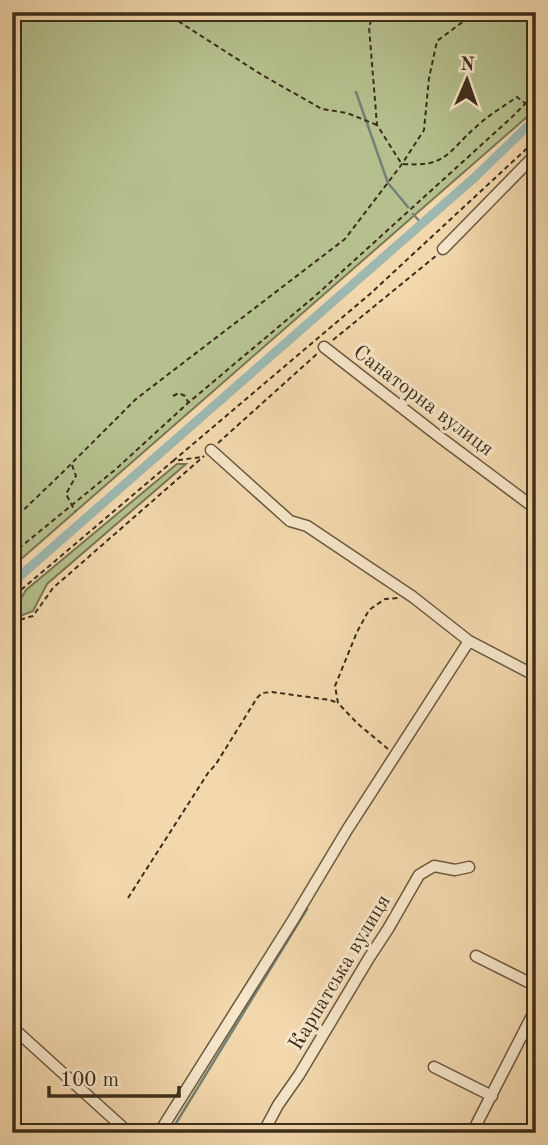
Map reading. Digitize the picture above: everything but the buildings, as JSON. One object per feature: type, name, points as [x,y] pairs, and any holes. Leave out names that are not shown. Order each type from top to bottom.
[{"type":"street","points":[[443,249],[536,155]]},
{"type":"street","name":"Санаторна вулиця","points":[[324,347],[536,509]]},
{"type":"street","points":[[206,453],[289,521],[307,526],[413,597],[469,641],[536,676]]},
{"type":"street","points":[[159,1133],[469,641]]},
{"type":"street","name":"Карпатська вулиця","points":[[263,1133],[419,875],[434,866],[455,870],[470,867]]},
{"type":"street","points":[[476,956],[536,986]]},
{"type":"street","points":[[472,1133],[536,1008]]},
{"type":"street","points":[[13,1030],[129,1133]]},
{"type":"street","points":[[434,1067],[492,1096]]},
{"type":"path","points":[[164,12],[262,75],[322,109],[347,113],[377,125]]},
{"type":"path","points":[[374,12],[369,27],[377,125],[402,164]]},
{"type":"path","points":[[12,520],[136,399],[345,239],[402,164],[424,130],[429,78],[437,41],[475,12]]},
{"type":"path","points":[[12,554],[116,470],[188,403],[314,297],[536,93]]},
{"type":"path","points":[[402,164],[423,166],[445,158],[477,126],[517,97],[526,103]]},
{"type":"path","points":[[12,604],[22,589],[370,294],[536,140]]},
{"type":"path","points":[[173,396],[179,393],[185,396],[188,403]]},
{"type":"path","points":[[173,461],[206,453]]},
{"type":"path","points":[[12,621],[33,616],[53,588],[206,453]]},
{"type":"path","points":[[71,464],[76,476],[66,494],[75,511]]},
{"type":"path","points":[[338,703],[335,686],[369,610],[385,599],[413,597]]},
{"type":"path","points":[[128,898],[262,693],[272,692],[338,703],[395,755]]},
{"type":"green space","points":[[12,12],[536,12],[536,109],[12,567]]},
{"type":"green space","points":[[177,464],[186,464],[47,584],[33,611],[20,616],[12,614],[26,590]]},
{"type":"waterway","points":[[356,92],[388,183],[408,207]]},
{"type":"waterway","points":[[12,583],[474,178],[536,118]]},
{"type":"waterway","points":[[413,214],[422,224]]},
{"type":"waterway","points":[[170,1133],[307,909]]}]
